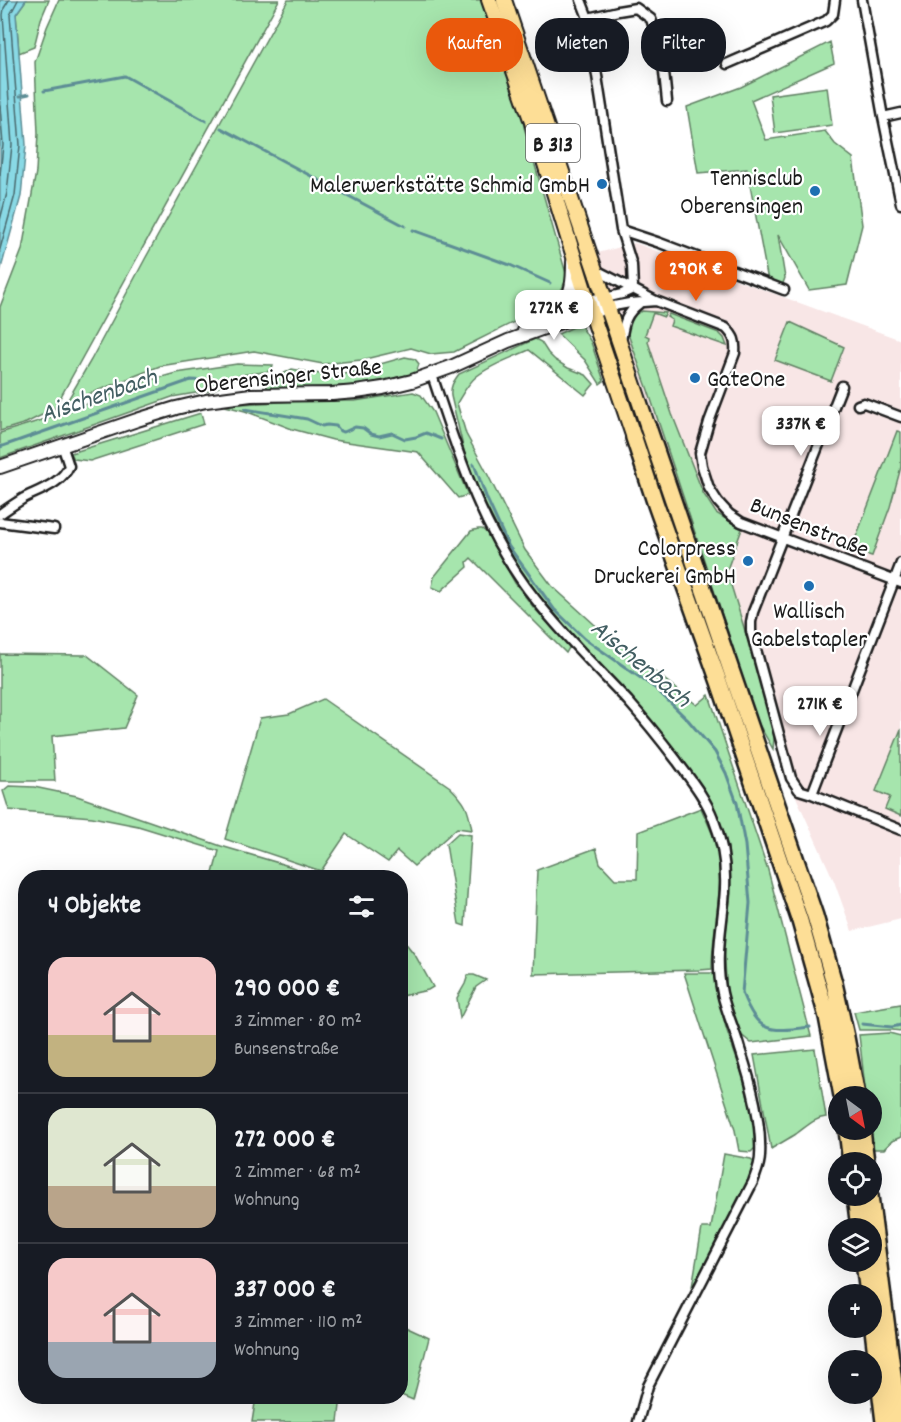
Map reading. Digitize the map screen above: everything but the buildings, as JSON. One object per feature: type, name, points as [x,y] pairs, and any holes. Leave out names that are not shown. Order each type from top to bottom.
[{"type":"highway","name":"B 313","points":[[648,427],[814,916],[836,994],[855,1086]]},
{"type":"highway","name":"B 313","points":[[634,438],[802,931],[827,1017],[840,1086]]},
{"type":"highway","points":[[871,1206],[899,1422]]},
{"type":"highway","points":[[874,1338],[884,1422]]},
{"type":"main road","name":"B 313","points":[[489,0],[529,112],[573,255],[634,438]]},
{"type":"main road","name":"B 313","points":[[504,0],[648,427]]},
{"type":"street","points":[[581,0],[588,18],[636,9],[651,19],[662,53],[667,101]]},
{"type":"street","points":[[727,64],[826,21],[833,14],[835,0]]},
{"type":"street","points":[[862,0],[901,204]]},
{"type":"street","points":[[590,307],[607,302],[633,289],[632,266],[621,230],[596,72]]},
{"type":"street","points":[[883,117],[901,113]]},
{"type":"street","points":[[621,230],[784,290]]},
{"type":"street","points":[[562,310],[573,286],[573,255]]},
{"type":"street","name":"Bunsenstraße","points":[[595,270],[656,301],[718,324],[733,335],[736,342],[735,353],[700,453],[709,488],[729,514],[741,522],[898,582]]},
{"type":"street","name":"Bunsenstraße","points":[[607,302],[656,301]]},
{"type":"street","points":[[620,345],[626,317],[640,303]]},
{"type":"street","name":"Oberensinger Straße","points":[[508,341],[562,310],[590,307]]},
{"type":"street","name":"Oberensinger Straße","points":[[0,467],[166,411],[206,401],[251,395],[356,392],[383,388],[432,375],[590,307]]},
{"type":"street","points":[[432,375],[470,485],[515,570],[536,600],[674,757],[704,799],[714,818],[720,841],[725,891],[718,972],[754,1106],[760,1156],[753,1182],[648,1386],[638,1422]]},
{"type":"street","points":[[842,386],[753,612],[752,631],[791,778],[799,790],[901,830]]},
{"type":"street","points":[[858,405],[864,404],[901,417]]},
{"type":"street","points":[[0,514],[63,476],[69,466],[69,461],[63,445]]},
{"type":"street","points":[[0,522],[54,529]]},
{"type":"street","points":[[812,794],[898,582],[901,563]]},
{"type":"shaded area","points":[[635,243],[901,340],[901,919],[852,931],[834,881],[792,788],[725,575],[699,547],[598,253]]},
{"type":"green space","points":[[26,0],[49,0],[41,19],[34,47],[19,53],[16,14]]},
{"type":"green space","points":[[59,0],[279,0],[54,409],[26,423],[0,431],[0,307],[22,250],[36,172],[38,133],[35,62]]},
{"type":"green space","points":[[288,0],[483,0],[490,18],[426,18],[426,72],[510,72],[519,97],[524,127],[567,277],[561,291],[550,304],[454,352],[431,354],[411,348],[361,360],[323,364],[254,351],[160,366],[66,403]]},
{"type":"green space","points":[[830,42],[834,63],[751,100],[766,140],[825,131],[835,144],[853,158],[862,225],[847,285],[809,290],[778,235],[785,278],[782,286],[768,281],[747,169],[698,173],[687,107],[741,87]]},
{"type":"green space","points":[[827,87],[832,125],[775,133],[770,95]]},
{"type":"green space","points":[[642,311],[666,313],[664,317],[653,313],[645,335],[649,337],[648,342],[672,414],[703,493],[716,513],[742,529],[725,575],[731,585],[775,729],[773,749],[757,721],[628,334],[632,315]]},
{"type":"green space","points":[[669,314],[719,333],[727,346],[670,326],[672,320],[667,317]]},
{"type":"green space","points":[[790,322],[844,347],[831,381],[775,360]]},
{"type":"green space","points":[[580,324],[591,342],[604,381],[600,384],[585,360],[558,334]]},
{"type":"green space","points":[[535,339],[541,342],[555,360],[586,375],[594,384],[585,395],[529,350],[489,368],[468,385],[457,403],[466,434],[525,550],[552,586],[594,624],[697,705],[709,695],[768,870],[811,1036],[751,1043],[739,1033],[727,995],[724,947],[731,893],[728,848],[719,819],[704,789],[656,726],[537,593],[514,560],[479,492],[465,455],[451,396],[452,385],[459,374]]},
{"type":"green space","points":[[405,357],[415,359],[419,364],[416,373],[362,385],[266,390],[268,382],[292,369],[320,374],[345,374]]},
{"type":"green space","points":[[237,364],[273,365],[271,371],[241,375],[213,390],[172,397],[0,458],[0,433],[58,415],[144,382],[176,373]]},
{"type":"green space","points":[[413,392],[421,395],[433,412],[468,495],[458,498],[418,452],[333,440],[221,405],[355,401]]},
{"type":"green space","points":[[201,413],[204,424],[90,461],[74,459],[71,453]]},
{"type":"green space","points":[[897,431],[901,432],[901,467],[890,507],[872,556],[851,550]]},
{"type":"green space","points":[[478,529],[488,534],[515,583],[534,608],[570,646],[566,653],[471,558],[467,562],[468,567],[441,591],[432,587],[434,577],[471,531]]},
{"type":"green space","points":[[0,654],[87,655],[138,695],[124,728],[52,736],[55,781],[0,781]]},
{"type":"green space","points":[[323,699],[450,787],[466,806],[472,830],[457,828],[414,866],[397,851],[388,862],[346,834],[322,870],[225,839],[260,718],[289,714]]},
{"type":"green space","points":[[901,729],[901,816],[885,809],[890,797],[876,791]]},
{"type":"green space","points":[[9,786],[34,787],[77,796],[221,846],[300,870],[214,870],[219,851],[138,826],[92,817],[9,810],[3,791]]},
{"type":"green space","points":[[701,808],[716,843],[720,865],[712,969],[533,974],[537,870],[596,848],[600,863],[615,879],[637,879],[638,832]]},
{"type":"green space","points":[[458,833],[471,835],[465,926],[459,924],[446,844]]},
{"type":"green space","points":[[408,946],[433,987],[408,994]]},
{"type":"green space","points":[[684,973],[713,973],[726,1028],[743,1077],[753,1119],[755,1148],[751,1152],[739,1151],[735,1130]]},
{"type":"green space","points":[[468,975],[486,980],[476,987],[460,1018],[457,998]]},
{"type":"green space","points":[[901,1004],[901,1031],[859,1030],[854,1012]]},
{"type":"green space","points":[[889,1033],[901,1036],[901,1137],[892,1141],[884,1149],[872,1149],[871,1140],[882,1140],[882,1086],[865,1086],[859,1035]]},
{"type":"green space","points":[[815,1049],[826,1117],[814,1121],[771,1149],[754,1055]]},
{"type":"green space","points":[[724,1154],[751,1159],[755,1163],[735,1211],[692,1287],[702,1228],[711,1228]]},
{"type":"green space","points":[[408,1328],[429,1338],[413,1400],[408,1398]]},
{"type":"green space","points":[[255,1404],[340,1404],[338,1422],[252,1422]]},
{"type":"water","points":[[0,0],[26,0],[16,14],[26,145],[21,196],[0,272]]},
{"type":"waterway","points":[[44,91],[125,76],[206,121]]},
{"type":"waterway","points":[[20,96],[29,94]]},
{"type":"waterway","points":[[221,128],[405,226]]},
{"type":"waterway","points":[[413,230],[510,265],[550,283]]},
{"type":"waterway","name":"Aischenbach","points":[[0,447],[191,380],[209,381]]},
{"type":"waterway","name":"Aischenbach","points":[[245,409],[307,419],[322,426],[336,426],[344,432],[355,427],[363,428],[379,436],[392,433],[405,439],[426,433],[441,439]]},
{"type":"waterway","name":"Aischenbach","points":[[474,464],[509,547],[554,609],[585,639],[655,688],[688,720],[715,752],[737,803],[745,845],[750,903],[742,993],[754,1016],[767,1027],[784,1030],[810,1027]]},
{"type":"waterway","name":"Aischenbach","points":[[862,1024],[892,1027],[901,1025]]},
{"type":"place","name":"Malerwerkstätte Schmid GmbH","points":[[602,184]]},
{"type":"place","name":"Tennisclub Oberensingen","points":[[815,191]]},
{"type":"place","name":"GateOne","points":[[695,378]]},
{"type":"place","name":"Colorpress Druckerei GmbH","points":[[748,561]]},
{"type":"place","name":"Wallisch Gabelstapler","points":[[809,586]]}]
